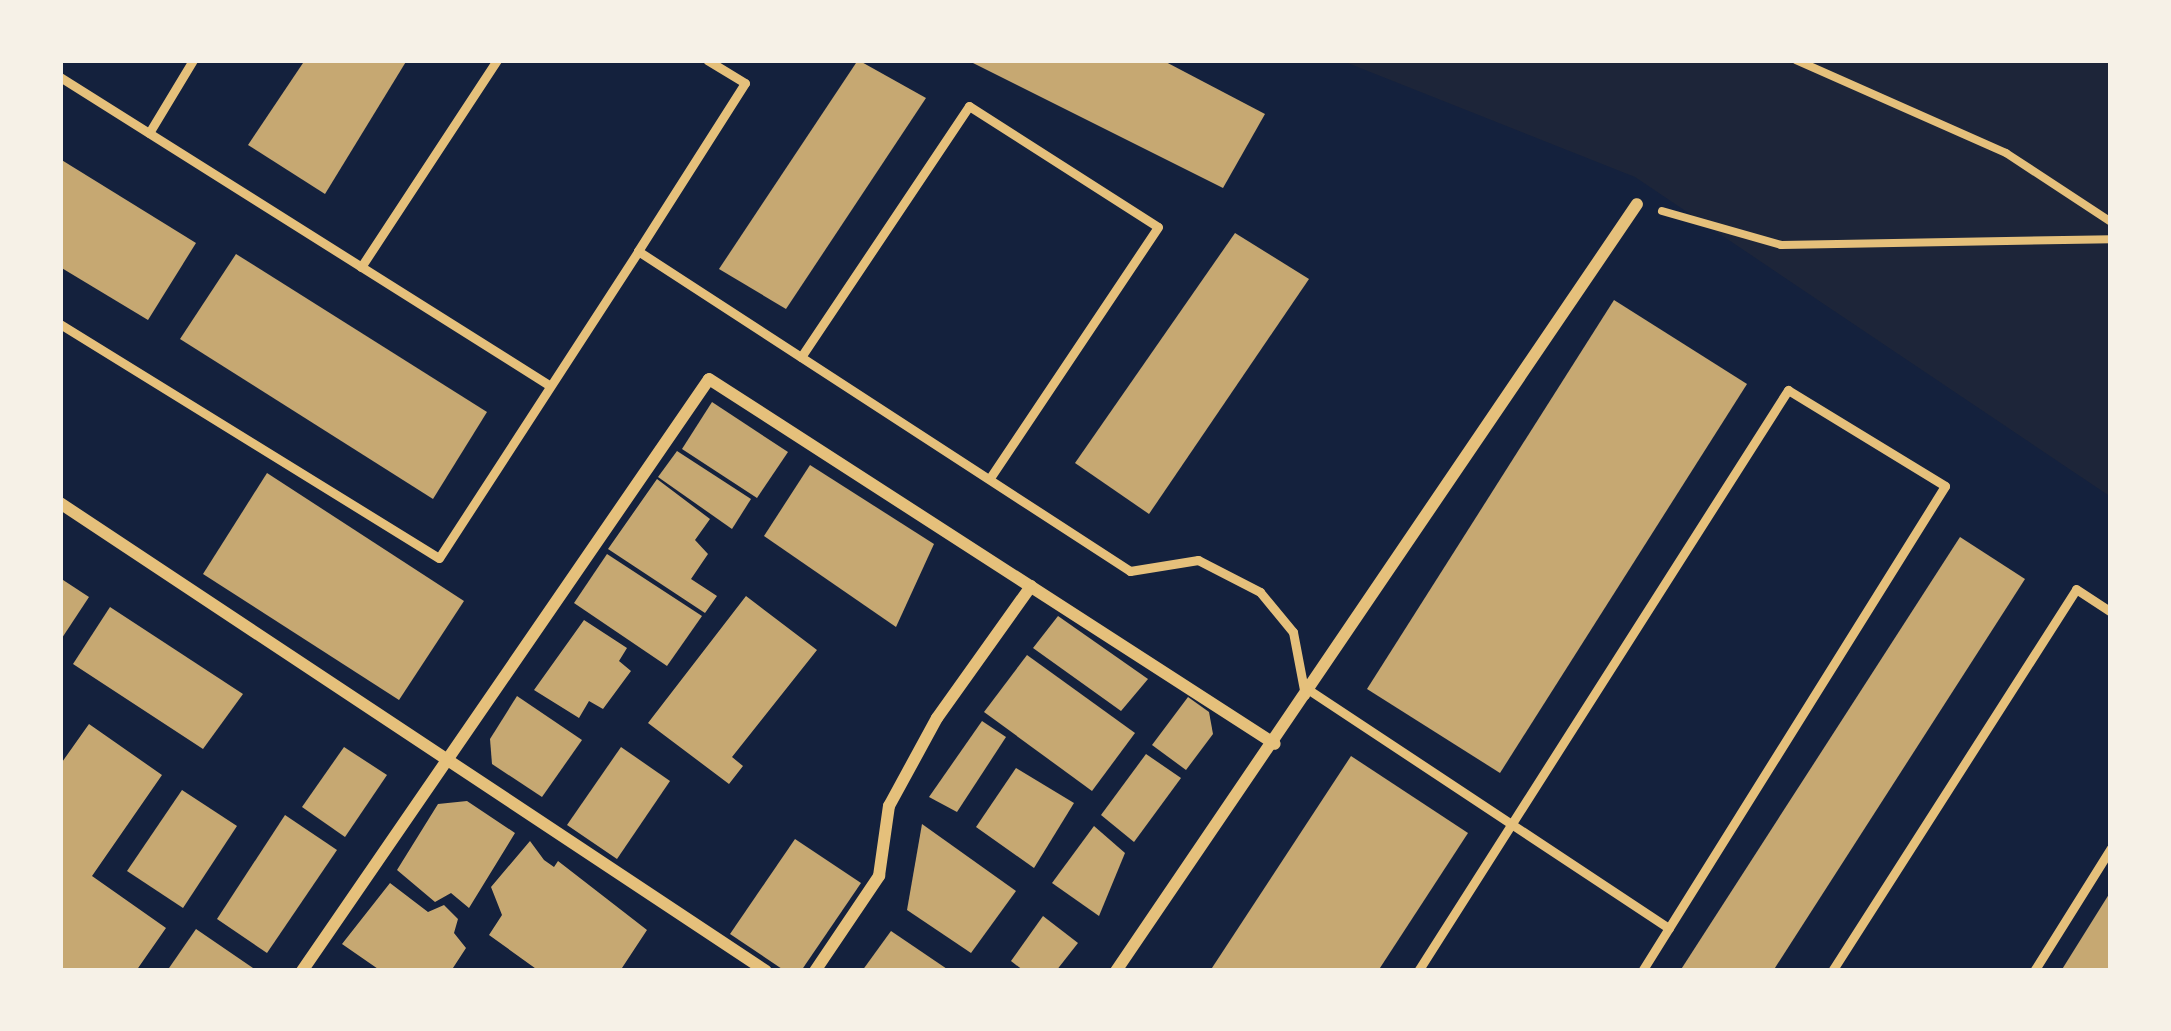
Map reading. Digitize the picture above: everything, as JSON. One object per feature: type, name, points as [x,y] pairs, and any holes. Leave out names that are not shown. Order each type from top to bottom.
[{"type":"street","points":[[1116,971],[1309,696],[1637,204]]},
{"type":"street","points":[[302,971],[709,379],[1275,744]]},
{"type":"street","points":[[60,503],[766,971]]},
{"type":"street","points":[[815,971],[879,876],[889,806],[937,718],[1031,586]]},
{"type":"lane","points":[[148,133],[193,60]]},
{"type":"lane","points":[[361,267],[497,60]]},
{"type":"lane","points":[[60,324],[440,558],[745,83],[706,60]]},
{"type":"lane","points":[[60,76],[549,385]]},
{"type":"lane","points":[[801,357],[969,106],[1158,226],[989,479]]},
{"type":"lane","points":[[638,251],[1130,571],[1198,560],[1259,592],[1293,632],[1309,696],[1669,928]]},
{"type":"lane","points":[[1418,971],[1788,390],[1945,486],[1642,971]]},
{"type":"lane","points":[[1832,971],[2076,589],[2111,612]]},
{"type":"lane","points":[[2034,971],[2111,848]]},
{"type":"path","points":[[1796,60],[1990,145],[2111,222]]},
{"type":"path","points":[[1637,204],[1781,245],[2111,239]]},
{"type":"shaded area","points":[[1340,60],[2111,60],[2111,497],[1635,177]]},
{"type":"building","points":[[305,60],[407,60],[325,194],[248,145]]},
{"type":"building","points":[[858,60],[926,98],[786,309],[719,269]]},
{"type":"building","points":[[967,60],[1162,60],[1265,114],[1223,188]]},
{"type":"building","points":[[60,159],[196,243],[148,320],[60,267]]},
{"type":"building","points":[[1235,233],[1309,279],[1149,514],[1075,463]]},
{"type":"building","points":[[236,254],[487,412],[433,499],[180,339]]},
{"type":"building","points":[[1614,300],[1747,384],[1500,773],[1367,689]]},
{"type":"building","points":[[712,402],[788,452],[757,498],[682,449]]},
{"type":"building","points":[[677,451],[751,499],[732,529],[658,477]]},
{"type":"building","points":[[810,465],[934,544],[896,627],[764,536]]},
{"type":"building","points":[[267,473],[464,601],[399,700],[203,574]]},
{"type":"building","points":[[657,479],[710,519],[695,540],[708,554],[691,579],[717,596],[705,613],[608,549]]},
{"type":"building","points":[[1960,537],[2025,579],[1773,971],[1680,971]]},
{"type":"building","points":[[607,554],[702,616],[667,666],[574,603]]},
{"type":"building","points":[[60,578],[89,597],[60,641]]},
{"type":"building","points":[[746,596],[817,650],[732,757],[743,766],[729,784],[648,723]]},
{"type":"building","points":[[110,607],[243,694],[203,749],[73,664]]},
{"type":"building","points":[[1058,616],[1148,679],[1121,711],[1033,648]]},
{"type":"building","points":[[584,620],[627,648],[619,661],[631,671],[603,709],[589,701],[579,718],[534,690]]},
{"type":"building","points":[[1027,655],[1135,733],[1092,791],[984,712]]},
{"type":"building","points":[[517,696],[582,740],[542,797],[492,764],[490,739]]},
{"type":"building","points":[[1188,697],[1209,712],[1213,734],[1186,770],[1152,745]]},
{"type":"building","points":[[982,721],[1006,737],[957,812],[929,797]]},
{"type":"building","points":[[89,724],[162,775],[92,876],[166,928],[136,971],[60,971],[60,765]]},
{"type":"building","points":[[344,747],[387,775],[345,837],[302,807]]},
{"type":"building","points":[[621,747],[670,781],[617,859],[567,825]]},
{"type":"building","points":[[1146,754],[1181,778],[1134,842],[1101,815]]},
{"type":"building","points":[[1351,756],[1468,833],[1378,971],[1210,971]]},
{"type":"building","points":[[1016,768],[1074,803],[1034,868],[976,827]]},
{"type":"building","points":[[182,790],[237,826],[183,908],[127,871]]},
{"type":"building","points":[[467,801],[515,833],[469,908],[451,893],[435,902],[397,870],[438,804]]},
{"type":"building","points":[[285,815],[337,850],[267,953],[217,919]]},
{"type":"building","points":[[922,824],[1016,891],[971,953],[907,910]]},
{"type":"building","points":[[1094,826],[1125,853],[1099,916],[1052,883]]},
{"type":"building","points":[[795,839],[861,883],[801,971],[785,971],[730,934]]},
{"type":"building","points":[[530,841],[544,860],[554,867],[558,861],[647,930],[620,971],[539,971],[489,935],[502,915],[491,887]]},
{"type":"building","points":[[390,883],[428,912],[444,905],[458,919],[454,933],[466,948],[451,971],[381,971],[342,944]]},
{"type":"building","points":[[2111,891],[2111,971],[2061,971]]},
{"type":"building","points":[[1043,916],[1078,943],[1056,971],[1024,971],[1011,961]]},
{"type":"building","points":[[196,929],[253,968],[251,971],[167,971]]},
{"type":"building","points":[[891,931],[950,971],[862,971]]}]
